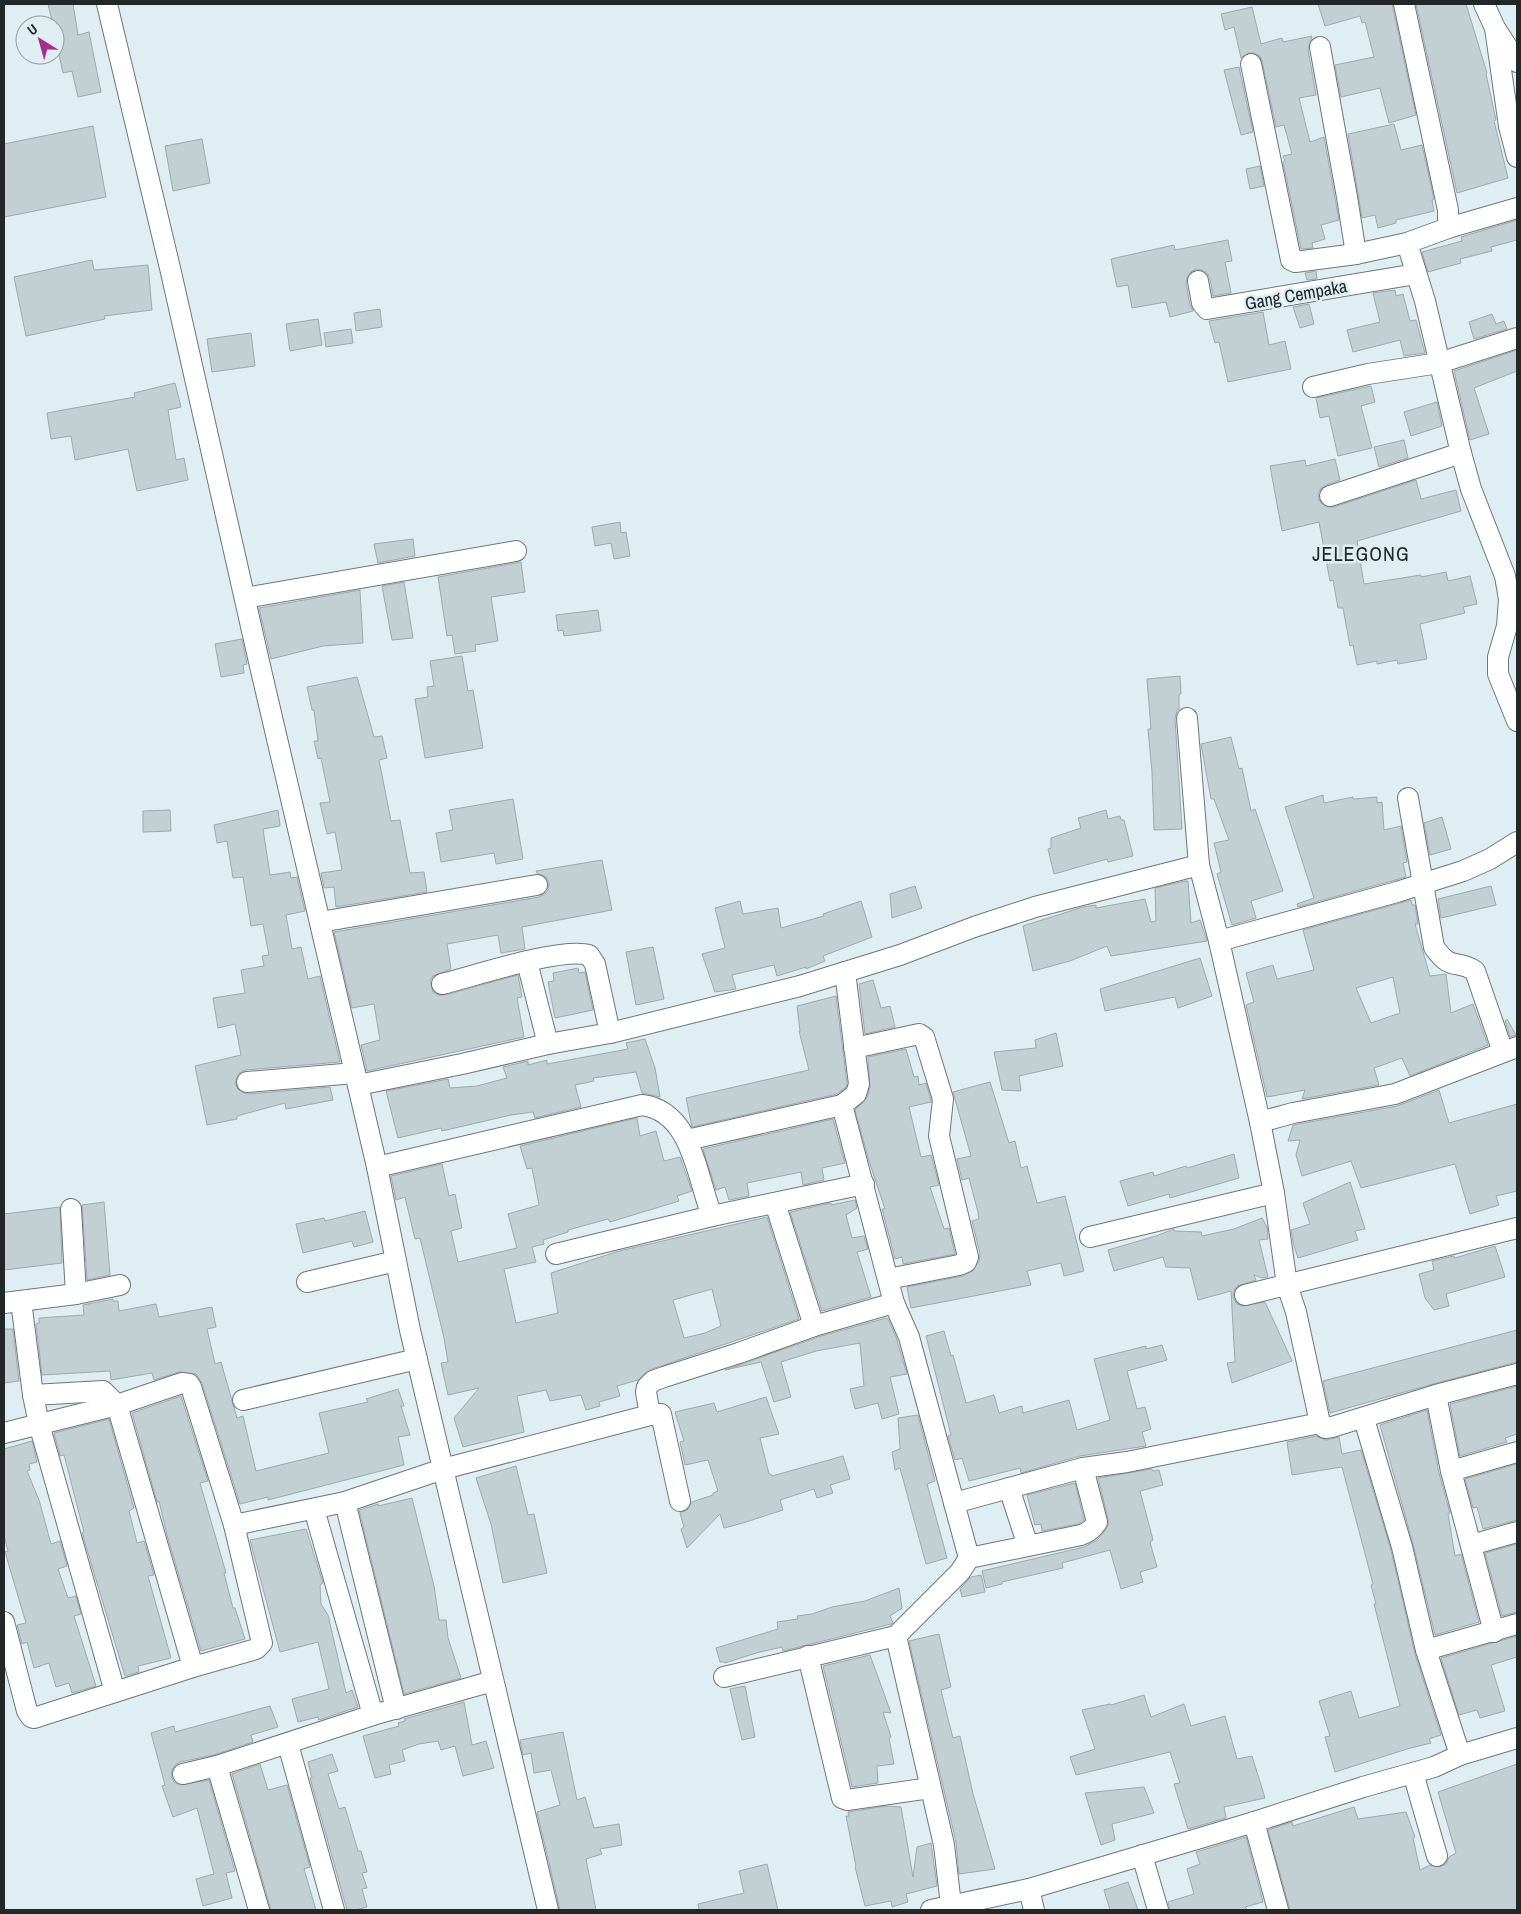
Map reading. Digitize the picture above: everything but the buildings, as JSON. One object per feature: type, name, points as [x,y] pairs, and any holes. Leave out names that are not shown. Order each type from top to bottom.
[{"type":"street","points":[[107,4],[170,268],[377,1167],[417,1359],[548,1910]]},
{"type":"street","points":[[1404,4],[1448,210],[1448,228]]},
{"type":"street","points":[[1484,4],[1495,28],[1517,62]]},
{"type":"street","points":[[1495,28],[1517,157]]},
{"type":"street","points":[[1320,47],[1356,254]]},
{"type":"street","points":[[1251,64],[1288,254],[1291,260],[1295,262],[1356,254],[1407,242],[1517,208]]},
{"type":"street","points":[[1407,242],[1424,301],[1460,453],[1479,514],[1505,576],[1509,599],[1508,626],[1498,657],[1498,674],[1517,721]]},
{"type":"street","name":"Gang Cempaka","points":[[1198,281],[1202,303],[1207,309],[1416,274]]},
{"type":"street","points":[[1313,387],[1368,374],[1438,363],[1517,338]]},
{"type":"street","points":[[1330,496],[1460,453]]},
{"type":"street","points":[[245,598],[516,551]]},
{"type":"street","points":[[1187,718],[1199,865],[1219,941],[1260,1122],[1274,1193],[1287,1285],[1296,1312],[1320,1423],[1325,1428],[1332,1427],[1364,1419],[1436,1395],[1517,1374]]},
{"type":"street","points":[[1260,1122],[1293,1113],[1395,1094],[1510,1049],[1475,971],[1466,966],[1450,964],[1441,958],[1434,947],[1408,798]]},
{"type":"street","points":[[1219,941],[1422,884],[1472,867],[1490,859],[1517,842]]},
{"type":"street","points":[[247,1082],[356,1079],[462,1064],[548,1044],[610,1033],[791,988],[845,972],[1035,908],[1199,865]]},
{"type":"street","points":[[320,922],[538,885]]},
{"type":"street","points":[[442,984],[572,952],[589,955],[595,964],[610,1033]]},
{"type":"street","points":[[527,962],[548,1044]]},
{"type":"street","points":[[687,1140],[842,1104],[856,1094],[859,1084],[845,972]]},
{"type":"street","points":[[854,1048],[919,1034],[924,1037],[943,1099],[943,1114],[939,1136],[968,1257],[966,1262],[959,1265],[888,1279]]},
{"type":"street","points":[[842,1104],[894,1303],[909,1337],[969,1558]]},
{"type":"street","points":[[377,1167],[642,1105],[654,1106],[664,1111],[673,1120],[687,1140],[712,1216]]},
{"type":"street","points":[[556,1254],[712,1216],[864,1184]]},
{"type":"street","points":[[1090,1237],[1274,1193]]},
{"type":"street","points":[[776,1203],[814,1326]]},
{"type":"street","points":[[71,1209],[76,1294]]},
{"type":"street","points":[[1244,1295],[1517,1228]]},
{"type":"street","points":[[308,1282],[396,1261]]},
{"type":"street","points":[[116,1692],[39,1424],[12,1302],[76,1294],[120,1285]]},
{"type":"street","points":[[650,1415],[646,1392],[647,1387],[653,1381],[735,1355],[814,1326],[894,1303]]},
{"type":"street","points":[[243,1400],[417,1359]]},
{"type":"street","points":[[4,1433],[117,1405],[182,1383],[188,1384],[192,1388],[234,1525],[262,1643],[256,1649],[193,1667],[34,1718],[27,1711],[4,1622]]},
{"type":"street","points":[[33,1395],[103,1391],[117,1405],[193,1667]]},
{"type":"street","points":[[1436,1395],[1451,1471],[1494,1632]]},
{"type":"street","points":[[234,1525],[345,1502],[443,1470],[650,1415],[661,1414],[680,1501]]},
{"type":"street","points":[[1364,1419],[1402,1546],[1426,1650],[1460,1755]]},
{"type":"street","points":[[954,1503],[1083,1468],[1127,1462],[1320,1423]]},
{"type":"street","points":[[1451,1471],[1517,1452]]},
{"type":"street","points":[[724,1677],[896,1636],[960,1572],[969,1558],[1088,1532],[1094,1528],[1097,1522],[1083,1468]]},
{"type":"street","points":[[1009,1488],[1028,1546]]},
{"type":"street","points":[[345,1502],[396,1709]]},
{"type":"street","points":[[314,1509],[373,1716]]},
{"type":"street","points":[[1471,1545],[1517,1532]]},
{"type":"street","points":[[1426,1650],[1517,1624]]},
{"type":"street","points":[[896,1636],[944,1845],[951,1905]]},
{"type":"street","points":[[808,1656],[842,1798],[848,1800],[930,1788]]},
{"type":"street","points":[[183,1774],[217,1766],[373,1716],[493,1681]]},
{"type":"street","points":[[931,1910],[1029,1888],[1142,1855],[1434,1767],[1460,1755],[1517,1738]]},
{"type":"street","points":[[288,1744],[334,1910]]},
{"type":"street","points":[[217,1766],[259,1910]]},
{"type":"street","points":[[1413,1773],[1437,1856]]},
{"type":"street","points":[[1254,1822],[1278,1910]]},
{"type":"street","points":[[1142,1855],[1158,1910]]},
{"type":"street","points":[[1029,1888],[1034,1910]]},
{"type":"district","name":"JELEGONG","points":[[1361,554]]}]
